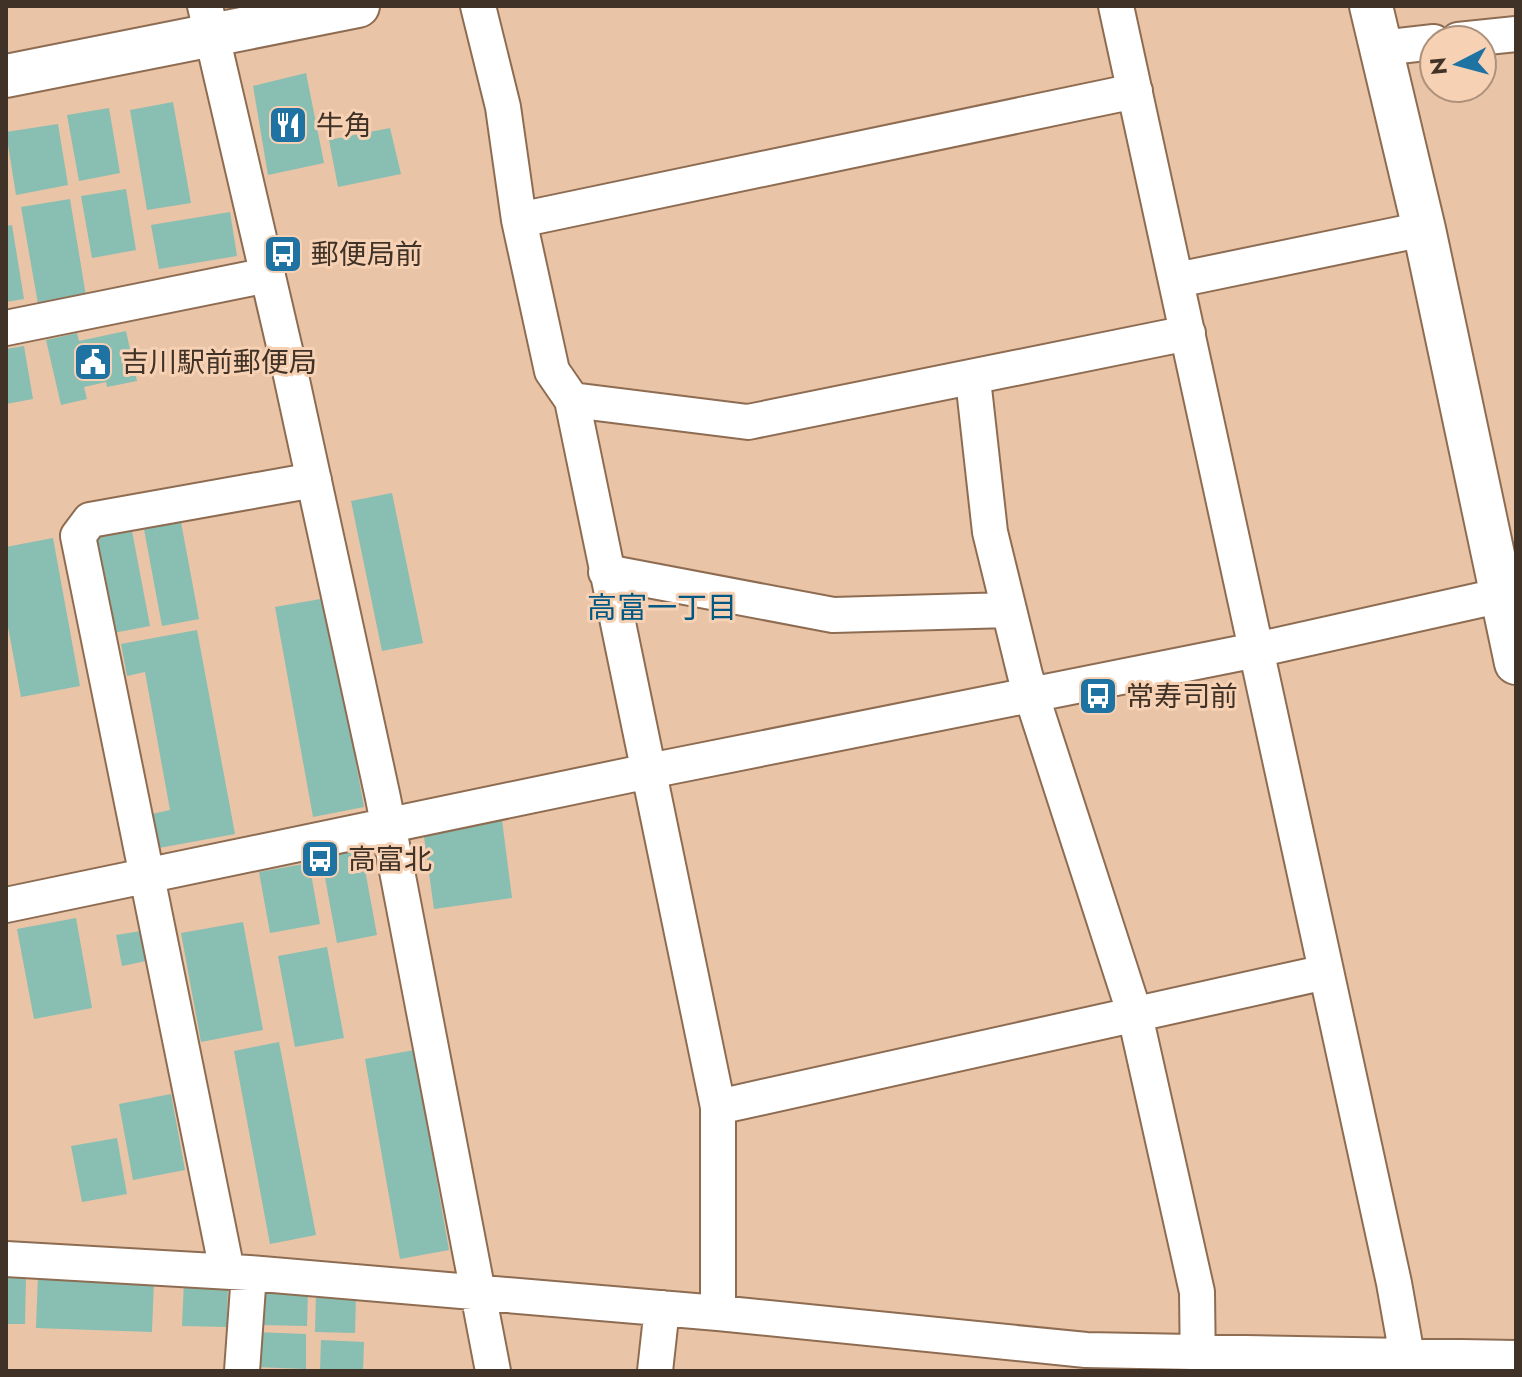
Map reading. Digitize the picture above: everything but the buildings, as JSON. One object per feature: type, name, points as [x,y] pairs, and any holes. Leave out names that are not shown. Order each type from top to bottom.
[{"type":"street","points":[[6,76],[208,20],[358,6]]},
{"type":"street","points":[[478,6],[503,107],[519,220],[552,371],[572,400],[718,1107],[718,1313]]},
{"type":"street","points":[[1116,6],[1407,1356]]},
{"type":"street","points":[[1371,6],[1509,594],[1516,663]]},
{"type":"street","points":[[208,20],[314,480],[389,827],[493,1371]]},
{"type":"street","points":[[1381,48],[1418,44]]},
{"type":"street","points":[[519,220],[1135,91]]},
{"type":"street","points":[[1177,280],[1424,229]]},
{"type":"street","points":[[6,328],[268,275]]},
{"type":"street","points":[[572,400],[748,422],[973,379],[1188,333]]},
{"type":"street","points":[[973,379],[990,532],[1030,694],[1135,1015],[1197,1292],[1198,1362]]},
{"type":"street","points":[[242,1371],[238,1272],[146,877],[78,536],[90,520],[314,480]]},
{"type":"street","points":[[606,572],[833,615],[1009,610]]},
{"type":"street","points":[[6,905],[649,771],[1256,650],[1509,594]]},
{"type":"street","points":[[718,1107],[1326,972]]},
{"type":"street","points":[[6,1259],[238,1272],[662,1308],[1198,1362],[1407,1356],[1516,1358]]},
{"type":"street","points":[[655,1371],[662,1308]]},
{"type":"place","name":"牛角","points":[[288,125]]},
{"type":"place","name":"郵便局前","points":[[283,254]]},
{"type":"place","name":"吉川駅前郵便局","points":[[93,362]]},
{"type":"place","name":"常寿司前","points":[[1098,696]]},
{"type":"place","name":"高富北","points":[[320,859]]},
{"type":"district","name":"高富一丁目","points":[[662,608]]}]
